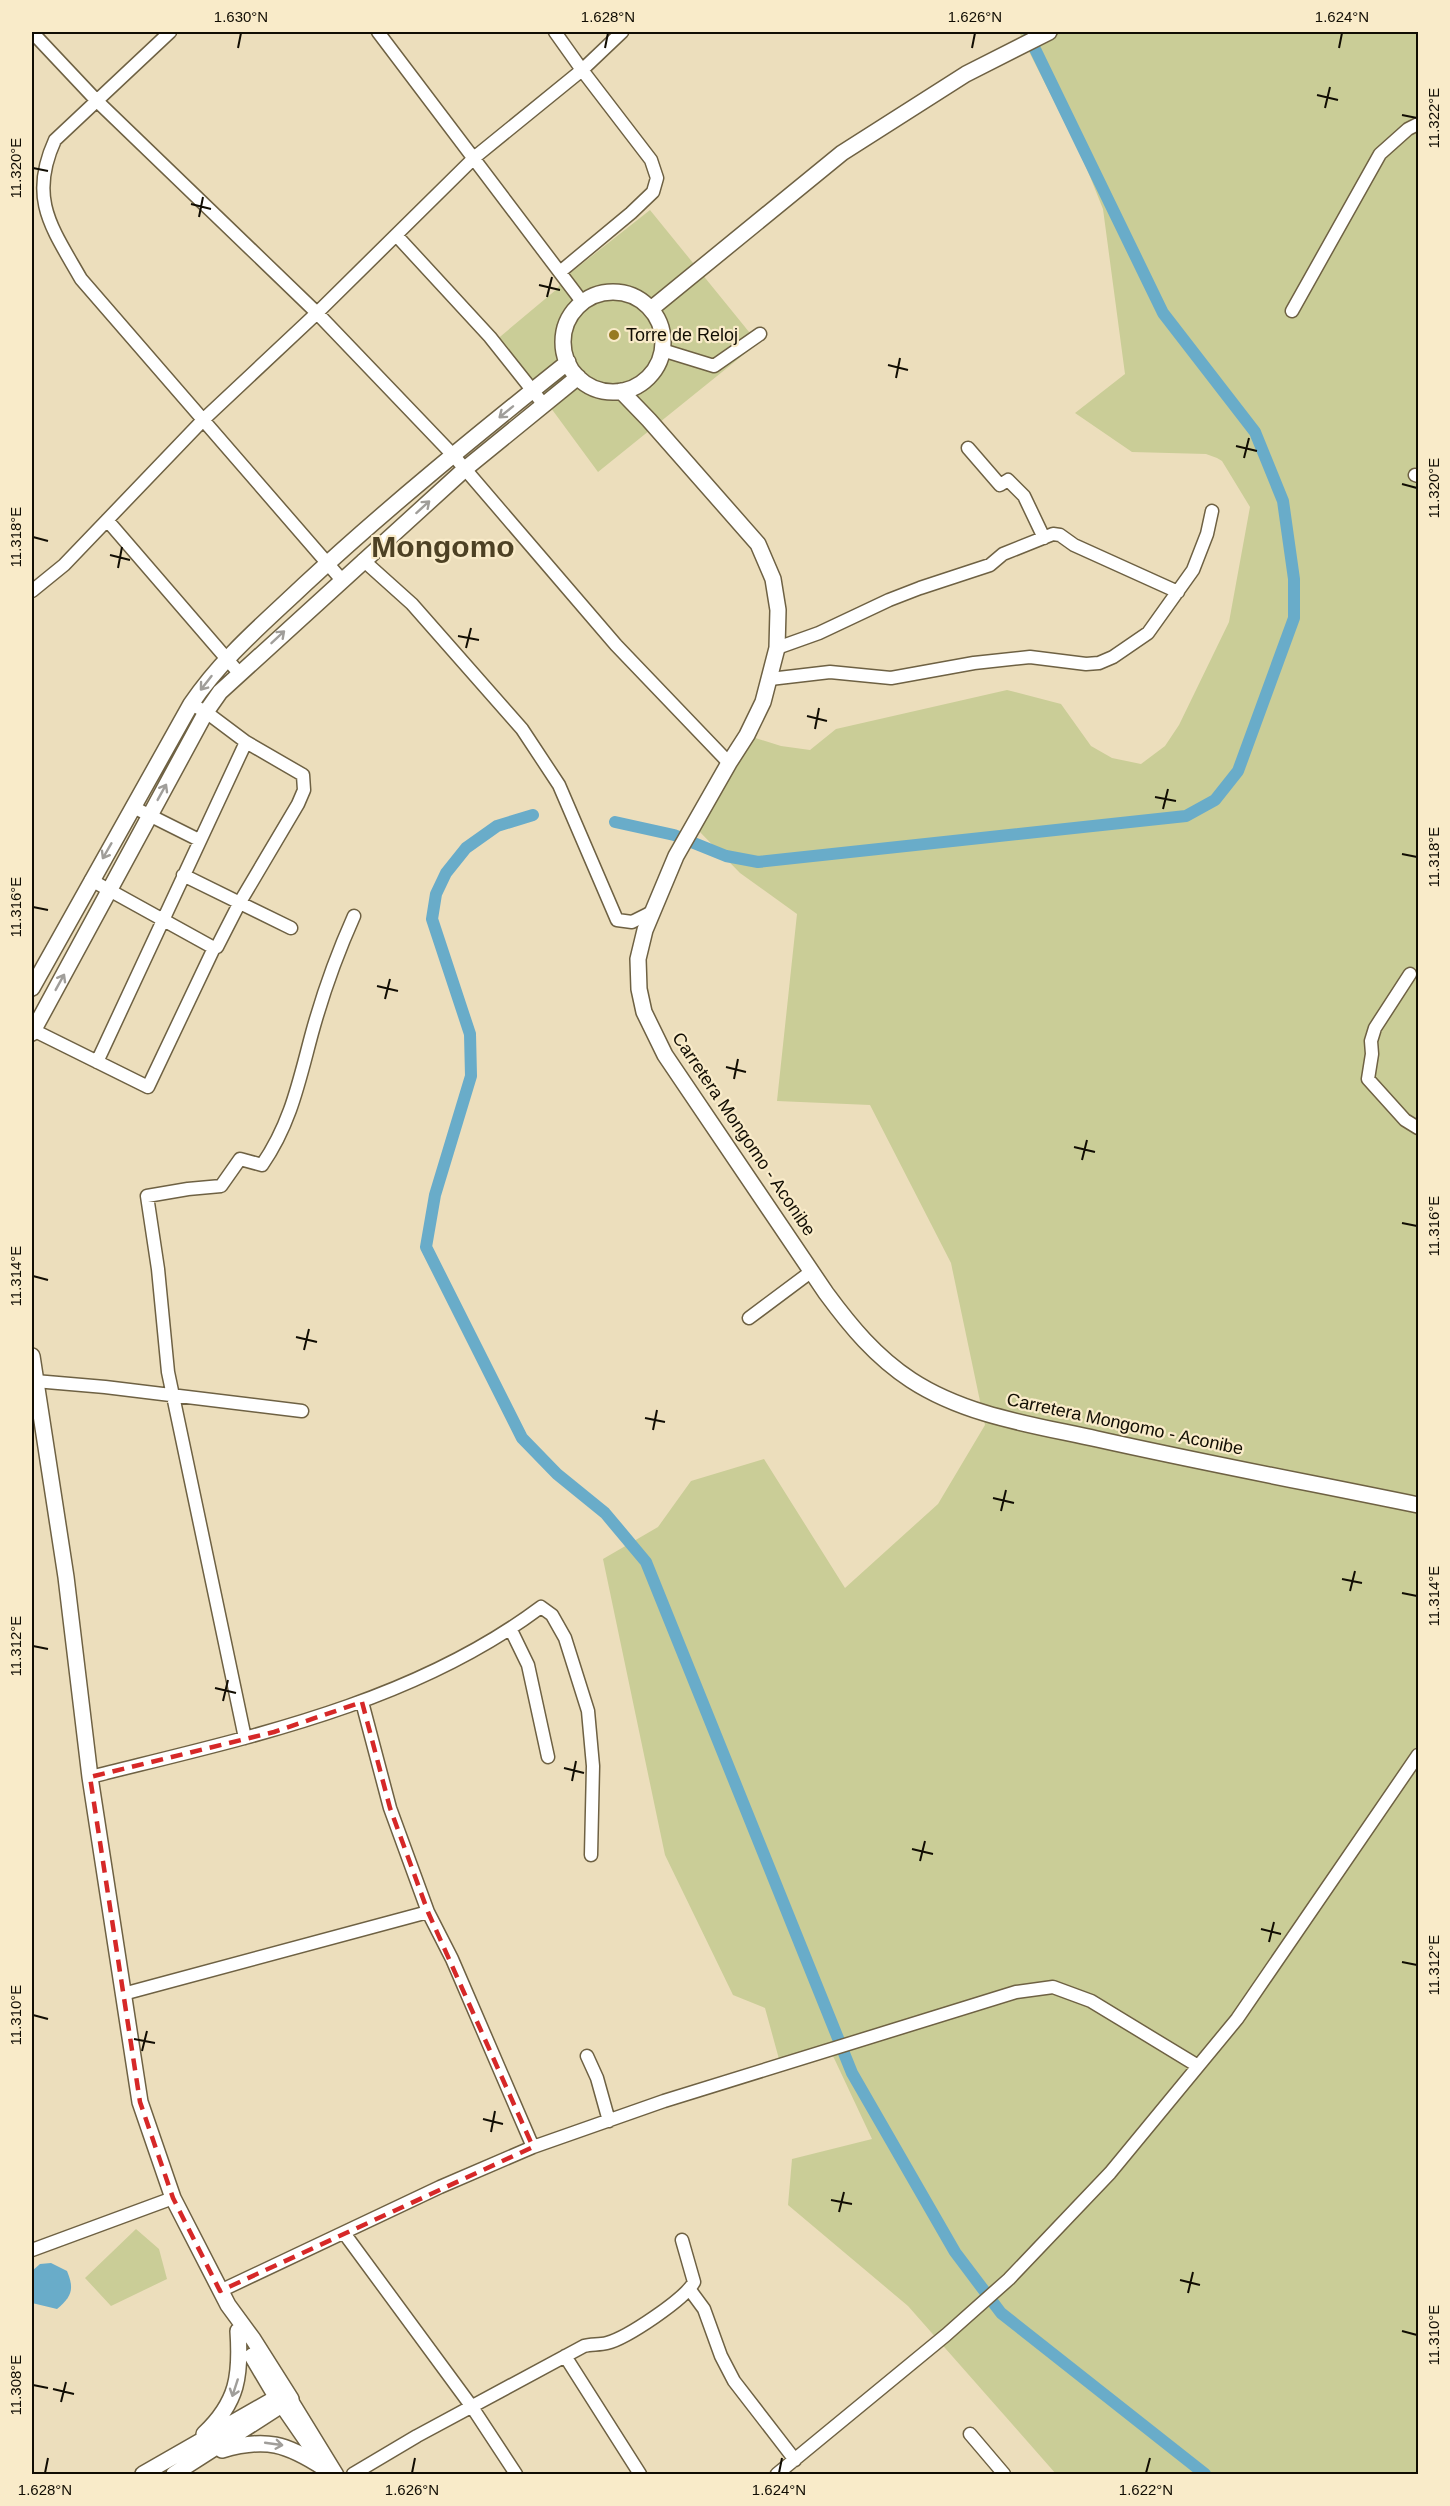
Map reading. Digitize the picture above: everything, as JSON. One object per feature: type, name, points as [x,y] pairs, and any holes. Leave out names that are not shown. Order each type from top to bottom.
[{"type":"main road","points":[[651,309],[698,268],[842,153],[966,74],[1043,35]]},
{"type":"main road","points":[[610,292],[626,293],[639,299],[651,309],[659,321],[663,335],[658,364],[650,376],[638,385],[621,391],[598,389],[578,377],[568,362],[564,336],[573,312],[596,295],[610,292]]},
{"type":"main road","points":[[32,988],[91,880],[206,681],[227,658],[327,564],[453,455],[568,362]]},
{"type":"main road","points":[[32,1031],[206,712],[220,692],[341,579],[465,469],[578,377]]},
{"type":"main road","name":"Carretera Mongomo - Aconibe","points":[[638,385],[649,420]]},
{"type":"main road","name":"Carretera Mongomo - Aconibe","points":[[621,391],[758,544],[773,579],[778,610],[777,648],[763,702],[747,735],[676,856],[645,930],[638,959],[639,989],[647,1020],[665,1055],[854,1331],[884,1360],[912,1381],[963,1407],[1117,1444],[1419,1505]]},
{"type":"main road","points":[[32,1356],[66,1577],[90,1777],[140,2102],[173,2198],[224,2298],[238,2331],[284,2399]]},
{"type":"main road","points":[[224,2298],[253,2339],[284,2399]]},
{"type":"main road","points":[[174,2475],[193,2455],[223,2414],[231,2399],[237,2383],[240,2364],[238,2331]]},
{"type":"main road","points":[[143,2475],[193,2455],[284,2399]]},
{"type":"main road","points":[[193,2455],[267,2443],[293,2449],[330,2472]]},
{"type":"street","points":[[32,32],[96,100],[317,313],[453,455],[616,645],[729,763]]},
{"type":"street","points":[[170,32],[55,140],[46,160],[42,186],[45,210],[54,232],[81,279],[341,579]]},
{"type":"street","points":[[378,32],[583,303]]},
{"type":"street","points":[[555,32],[651,160],[657,178],[653,192],[560,272]]},
{"type":"street","points":[[32,591],[64,565],[204,419],[317,313],[475,158],[582,70],[622,32]]},
{"type":"street","points":[[1292,312],[1380,154],[1408,129],[1419,124]]},
{"type":"street","points":[[396,235],[490,337],[544,405]]},
{"type":"street","points":[[662,350],[714,366],[760,334]]},
{"type":"street","points":[[968,448],[1000,485],[1008,480],[1024,496],[1044,538]]},
{"type":"street","points":[[770,679],[830,672],[891,678],[974,663],[1030,657],[1086,664],[1099,663],[1113,657],[1148,633],[1193,570],[1207,534],[1212,511]]},
{"type":"street","points":[[107,520],[239,673]]},
{"type":"street","points":[[777,648],[819,633],[920,588],[990,565],[1003,554],[1053,534],[1060,535],[1074,545],[1178,592]]},
{"type":"street","points":[[363,560],[412,604],[522,729],[559,785],[617,920],[632,922],[652,912]]},
{"type":"street","points":[[32,1031],[148,1087],[214,948],[298,804],[304,790],[303,775],[246,742],[206,712],[191,704]]},
{"type":"street","points":[[97,1062],[246,742]]},
{"type":"street","points":[[133,807],[199,840]]},
{"type":"street","points":[[183,874],[291,928]]},
{"type":"street","points":[[91,880],[214,948]]},
{"type":"street","points":[[245,1738],[173,1395],[147,1196],[221,1186],[240,1160],[262,1165],[274,1148],[298,1089],[334,961],[354,916]]},
{"type":"street","points":[[1410,974],[1376,1028],[1371,1041],[1372,1054],[1368,1079],[1405,1120],[1419,1128]]},
{"type":"street","points":[[749,1318],[812,1271]]},
{"type":"street","points":[[35,1381],[302,1411]]},
{"type":"street","points":[[90,1777],[274,1732],[362,1702],[457,1659],[511,1630],[541,1608],[552,1615],[565,1638],[588,1711],[593,1766],[591,1855]]},
{"type":"street","points":[[511,1630],[528,1665],[548,1757]]},
{"type":"street","points":[[362,1702],[390,1808],[428,1912],[452,1959],[533,2147]]},
{"type":"street","points":[[777,2475],[946,2336],[1009,2278],[1110,2173],[1237,2019],[1419,1755]]},
{"type":"street","points":[[123,1994],[428,1912]]},
{"type":"street","points":[[224,2298],[344,2233],[533,2147],[795,2060],[1016,1992],[1053,1987],[1091,2001],[1198,2066]]},
{"type":"street","points":[[587,2056],[597,2078],[609,2121]]},
{"type":"street","points":[[32,2250],[173,2198]]},
{"type":"street","points":[[344,2233],[472,2407],[516,2475]]},
{"type":"street","points":[[353,2475],[584,2346],[611,2342],[653,2318],[690,2290],[694,2282],[682,2240]]},
{"type":"street","points":[[690,2290],[704,2309],[721,2356],[734,2381],[795,2460]]},
{"type":"street","points":[[565,2356],[640,2475]]},
{"type":"street","points":[[284,2399],[330,2472]]},
{"type":"street","points":[[970,2434],[1004,2475]]},
{"type":"highlighted area","points":[[362,1702],[390,1808],[428,1912],[533,2147],[220,2291],[173,2198],[140,2102],[90,1777],[274,1732]]},
{"type":"green space","points":[[1019,32],[1418,32],[1418,2474],[1056,2474],[908,2306],[788,2205],[792,2159],[872,2139],[833,2056],[782,2070],[765,2008],[733,1995],[665,1855],[603,1559],[658,1527],[691,1481],[764,1459],[845,1588],[938,1504],[985,1425],[951,1263],[870,1105],[777,1101],[797,914],[740,873],[697,829],[749,736],[781,746],[810,750],[836,729],[1007,690],[1061,704],[1091,746],[1112,758],[1141,764],[1165,746],[1179,725],[1229,622],[1250,507],[1222,461],[1206,454],[1132,452],[1075,413],[1125,374],[1103,209],[1081,154]]},
{"type":"green space","points":[[650,210],[758,343],[598,472],[548,404],[495,341],[557,289],[564,278]]},
{"type":"green space","points":[[136,2229],[159,2249],[167,2279],[111,2306],[85,2278]]},
{"type":"water","points":[[51,2263],[67,2271],[71,2283],[66,2301],[57,2309],[32,2303],[32,2271],[40,2264]]},
{"type":"waterway","points":[[615,822],[674,835],[726,856],[758,862],[1186,816],[1215,800],[1238,771],[1294,618],[1294,579],[1283,501],[1255,432],[1163,313],[1035,49],[1029,32]]},
{"type":"waterway","points":[[533,815],[497,826],[466,848],[446,873],[436,894],[432,919],[470,1034],[471,1076],[435,1195],[426,1247],[522,1438],[557,1474],[605,1513],[646,1562],[852,2073],[955,2252],[1001,2313],[1205,2474]]},
{"type":"place","name":"Torre de Reloj","points":[[614,335]]},
{"type":"district","name":"Mongomo","points":[[443,546]]}]
